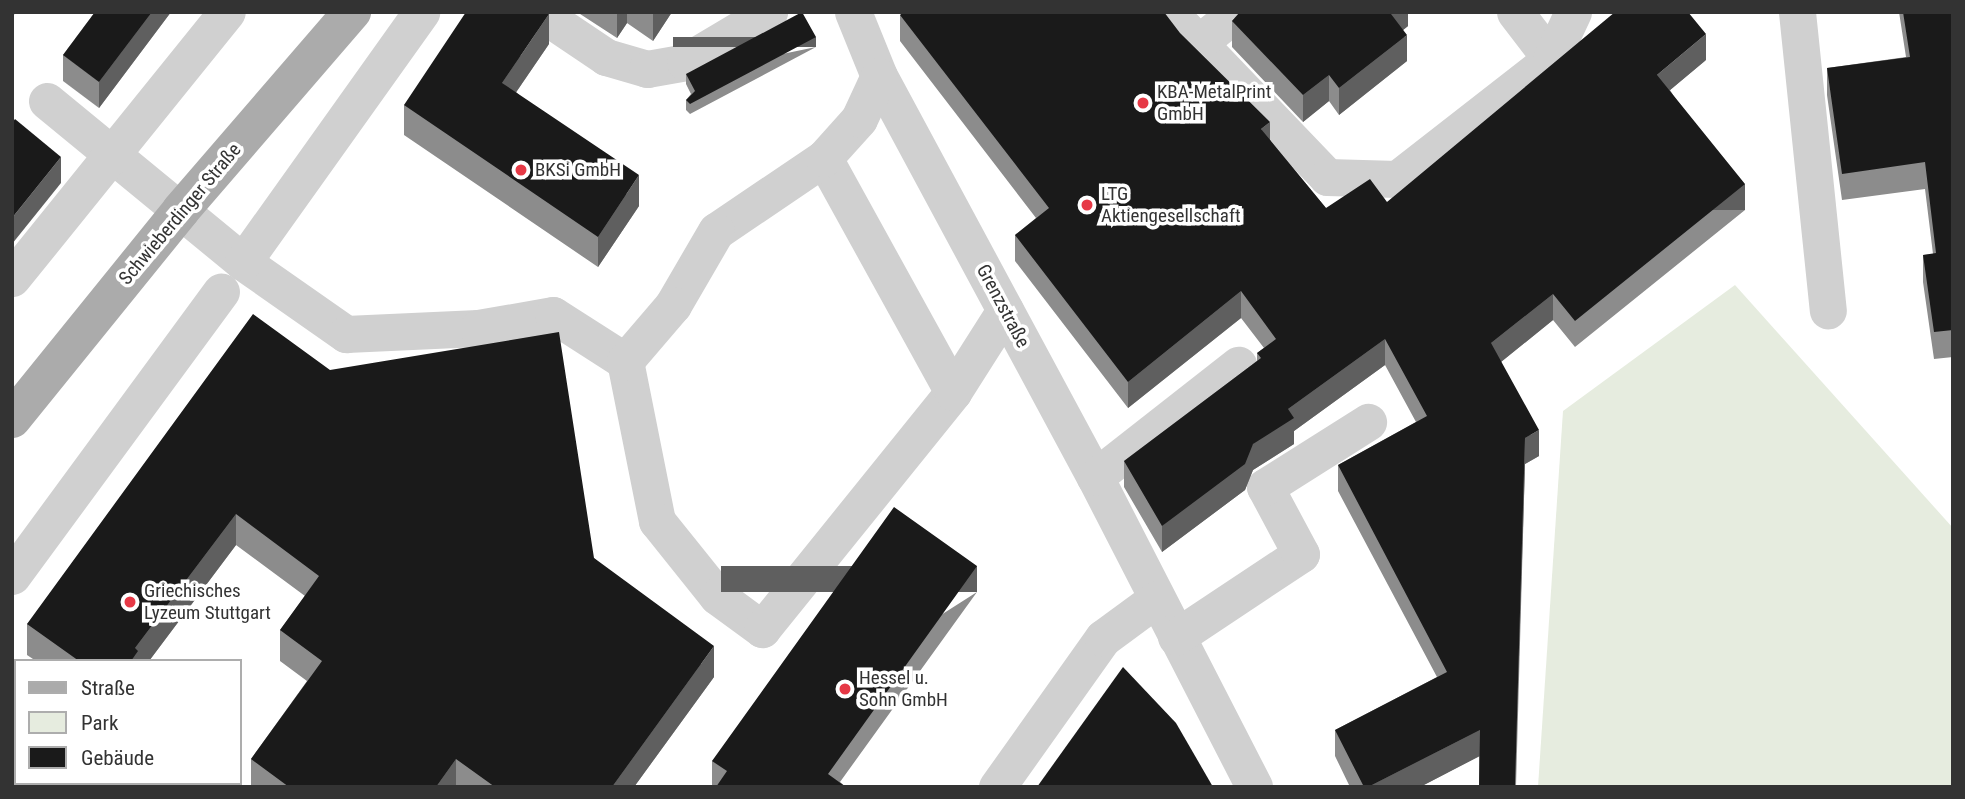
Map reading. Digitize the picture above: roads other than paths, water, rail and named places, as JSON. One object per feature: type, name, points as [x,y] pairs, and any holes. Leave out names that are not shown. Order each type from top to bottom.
[{"type":"main road","name":"Schwieberdinger Straße","points":[[12,419],[181,209],[352,12]]},
{"type":"street","points":[[12,278],[227,12]]},
{"type":"street","points":[[243,262],[421,12]]},
{"type":"street","points":[[539,12],[606,57],[647,69],[685,62],[769,12]]},
{"type":"street","name":"Grenzstraße","points":[[853,12],[880,76],[1095,477],[1254,787]]},
{"type":"street","points":[[1169,12],[1196,45],[1327,177],[1397,179],[1551,59],[1573,12]]},
{"type":"street","points":[[1196,45],[1237,12]]},
{"type":"street","points":[[1515,12],[1551,59]]},
{"type":"street","points":[[1797,12],[1828,310]]},
{"type":"street","points":[[625,362],[673,305],[716,231],[824,158],[859,119],[880,76]]},
{"type":"street","points":[[47,101],[243,262],[346,334],[478,328],[553,315],[625,362],[657,521],[717,596],[762,629],[953,393],[1005,310]]},
{"type":"street","points":[[824,158],[953,393]]},
{"type":"street","points":[[12,576],[221,291]]},
{"type":"street","points":[[1095,477],[1238,365]]},
{"type":"street","points":[[1176,637],[1301,554],[1265,487],[1368,422]]},
{"type":"street","points":[[997,787],[1103,638],[1156,599]]},
{"type":"place","name":"KBA-MetalPrint GmbH","points":[[1143,103]]},
{"type":"place","name":"BKSi GmbH","points":[[521,170]]},
{"type":"place","name":"LTG Aktiengesellschaft","points":[[1087,205]]},
{"type":"place","name":"Griechisches Lyzeum Stuttgart","points":[[130,602]]},
{"type":"place","name":"Hessel u. Sohn GmbH","points":[[845,689]]}]
